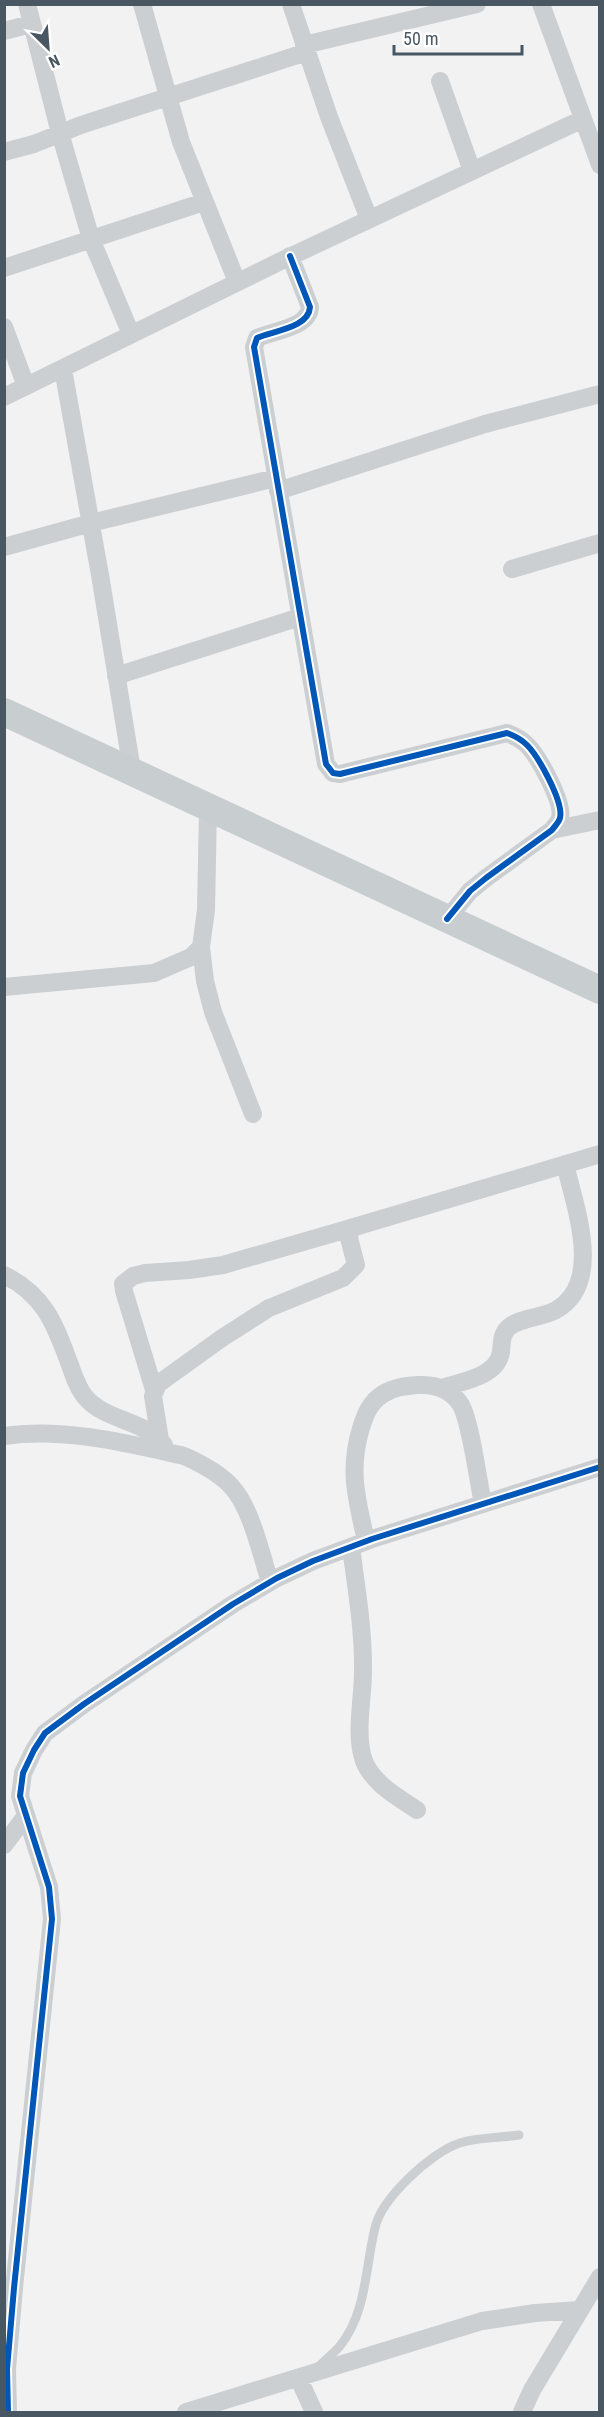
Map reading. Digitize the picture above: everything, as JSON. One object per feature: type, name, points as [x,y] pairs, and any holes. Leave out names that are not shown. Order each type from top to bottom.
[{"type":"main road","points":[[4,712],[600,990]]},
{"type":"street","points":[[27,4],[60,134],[92,239],[131,334]]},
{"type":"street","points":[[142,4],[181,142],[237,282]]},
{"type":"street","points":[[291,4],[329,117],[369,219]]},
{"type":"street","points":[[4,152],[34,144],[81,124],[167,98],[417,11],[477,4]]},
{"type":"street","points":[[541,4],[590,129],[600,165]]},
{"type":"street","points":[[4,31],[31,24]]},
{"type":"street","points":[[440,81],[472,171]]},
{"type":"street","points":[[4,397],[290,256],[472,171],[590,129]]},
{"type":"street","points":[[4,268],[204,202]]},
{"type":"street","points":[[290,256],[310,307],[310,313],[302,322],[256,339],[254,346],[326,764],[333,773],[340,774],[507,733],[517,736],[529,747],[555,792],[560,809],[560,819],[552,830],[470,891],[447,919]]},
{"type":"street","points":[[4,327],[27,386]]},
{"type":"street","points":[[63,369],[132,770]]},
{"type":"street","points":[[4,547],[91,523],[277,485],[484,424],[600,394]]},
{"type":"street","points":[[512,569],[600,543]]},
{"type":"street","points":[[116,676],[300,617]]},
{"type":"street","points":[[208,808],[206,910],[201,947],[213,1011],[253,1114]]},
{"type":"street","points":[[552,830],[599,821]]},
{"type":"street","points":[[4,987],[154,973],[191,957],[201,947]]},
{"type":"street","points":[[164,1446],[154,1390],[124,1291],[123,1284],[128,1279],[145,1273],[223,1265],[600,1154]]},
{"type":"street","points":[[442,1388],[485,1374],[497,1363],[502,1335],[508,1328],[516,1323],[555,1311],[564,1305],[591,1273],[565,1164]]},
{"type":"street","points":[[154,1390],[166,1376],[269,1308],[343,1278],[352,1271],[356,1265],[349,1238],[351,1228]]},
{"type":"street","points":[[4,1275],[20,1283],[33,1294],[49,1314],[76,1382],[86,1398],[100,1410],[164,1446],[195,1460],[232,1487],[251,1525],[270,1582]]},
{"type":"street","points":[[417,1810],[388,1790],[372,1775],[364,1762],[360,1744],[363,1663],[354,1451],[370,1406],[382,1394],[398,1387],[427,1385],[442,1388],[454,1395],[462,1407],[483,1504]]},
{"type":"street","points":[[4,1436],[20,1433],[98,1437],[164,1446]]},
{"type":"street","points":[[8,2412],[7,2369],[14,2288],[52,1918],[49,1887],[20,1796],[23,1773],[34,1750],[45,1733],[84,1704],[233,1604],[270,1582],[313,1561],[358,1544],[600,1467]]},
{"type":"street","points":[[4,1845],[25,1817]]},
{"type":"street","points":[[522,2412],[532,2390],[600,2277]]},
{"type":"street","points":[[186,2412],[205,2410],[482,2321],[535,2313],[579,2310]]},
{"type":"street","points":[[304,2377],[314,2412]]},
{"type":"lane","points":[[304,2377],[340,2346],[359,2309],[375,2227],[381,2210],[422,2166],[441,2152],[460,2142],[519,2135]]},
{"type":"cycle path","points":[[290,256],[310,307],[308,314],[303,320],[289,328],[257,338],[254,347],[326,764],[333,773],[340,774],[507,733],[520,739],[532,751],[558,801],[560,818],[552,830],[470,891],[447,919]]},
{"type":"cycle path","points":[[8,2412],[7,2369],[14,2288],[52,1919],[49,1887],[20,1796],[23,1773],[34,1750],[45,1733],[84,1704],[233,1604],[277,1578],[313,1561],[372,1539],[600,1467]]}]
